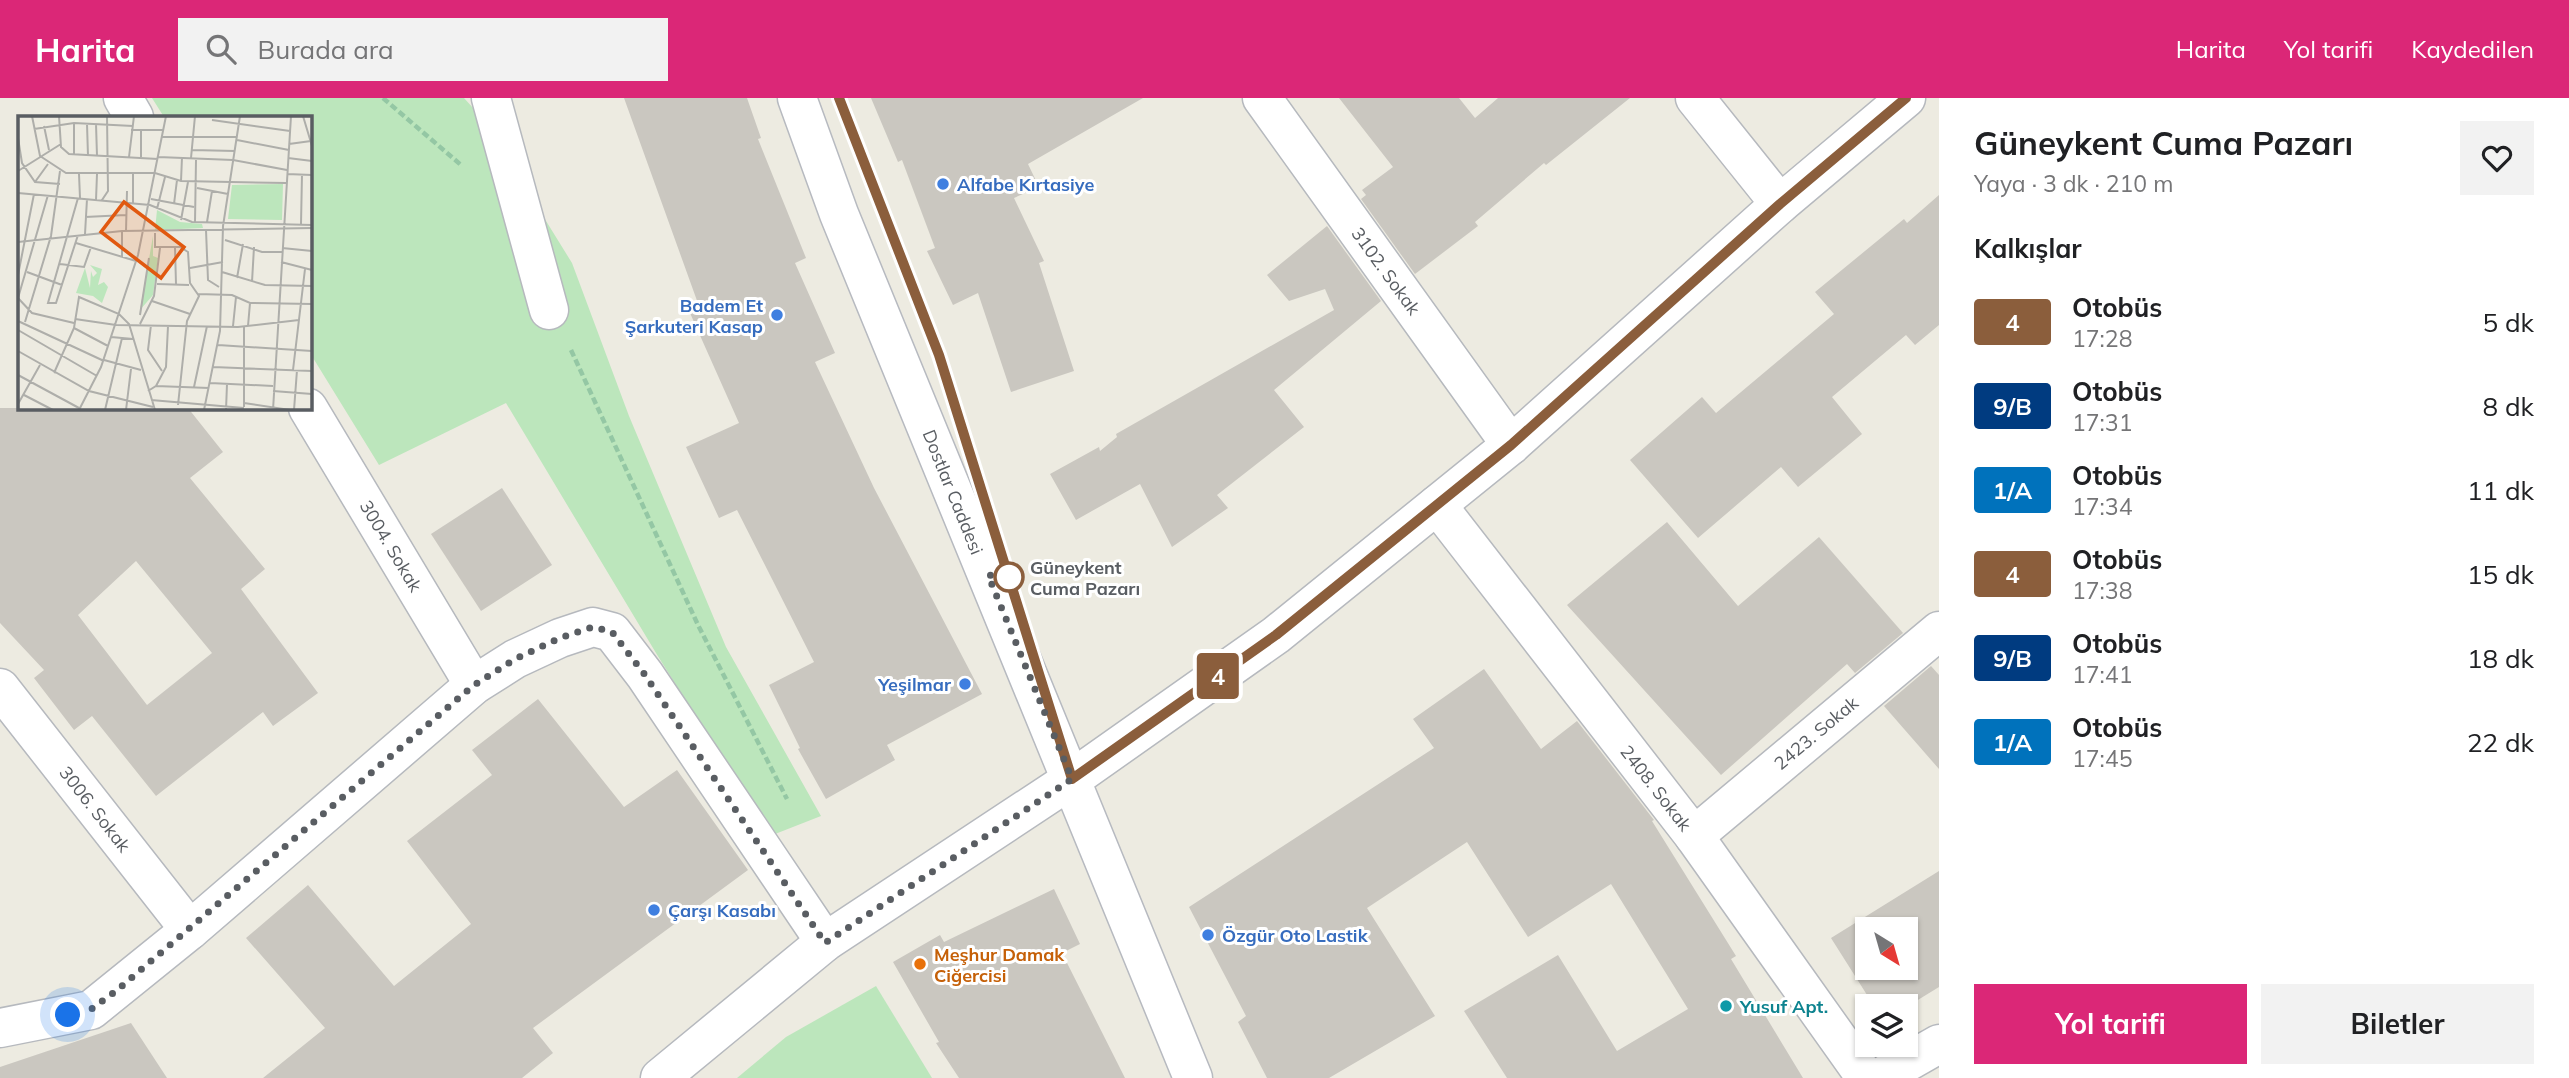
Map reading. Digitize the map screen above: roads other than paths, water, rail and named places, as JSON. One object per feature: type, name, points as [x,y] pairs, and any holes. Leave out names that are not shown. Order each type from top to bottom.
[{"type":"street","points":[[122,98],[133,116]]},
{"type":"street","points":[[491,98],[549,310]]},
{"type":"street","name":"Dostlar Caddesi","points":[[797,98],[839,214],[1193,1078]]},
{"type":"street","name":"3102. Sokak","points":[[1262,98],[1511,445]]},
{"type":"street","points":[[1695,98],[1780,204]]},
{"type":"street","points":[[660,1078],[825,943],[1072,779],[1276,635],[1511,445],[1780,204],[1906,98]]},
{"type":"street","name":"3004. Sokak","points":[[309,410],[474,685]]},
{"type":"street","name":"2408. Sokak","points":[[1437,505],[1693,836],[1866,1078]]},
{"type":"street","points":[[0,1028],[90,1010],[190,930],[474,685],[515,659],[560,638],[593,627],[612,632],[645,675],[825,943]]},
{"type":"street","name":"2423. Sokak","points":[[1693,836],[1939,631]]},
{"type":"street","name":"3006. Sokak","points":[[0,688],[190,930]]},
{"type":"street","points":[[1879,1078],[1939,1044]]},
{"type":"place","name":"Alfabe Kırtasiye","points":[[943,184]]},
{"type":"place","name":"Badem Et Şarkuteri Kasap","points":[[777,315]]},
{"type":"place","name":"Güneykent Cuma Pazarı","points":[[1009,577]]},
{"type":"place","name":"Yeşilmar","points":[[965,684]]},
{"type":"place","name":"Çarşı Kasabı","points":[[654,910]]},
{"type":"place","name":"Özgür Oto Lastik","points":[[1208,935]]},
{"type":"place","name":"Meşhur Damak Ciğercisi","points":[[920,964]]},
{"type":"place","name":"Yusuf Apt.","points":[[1726,1006]]}]
